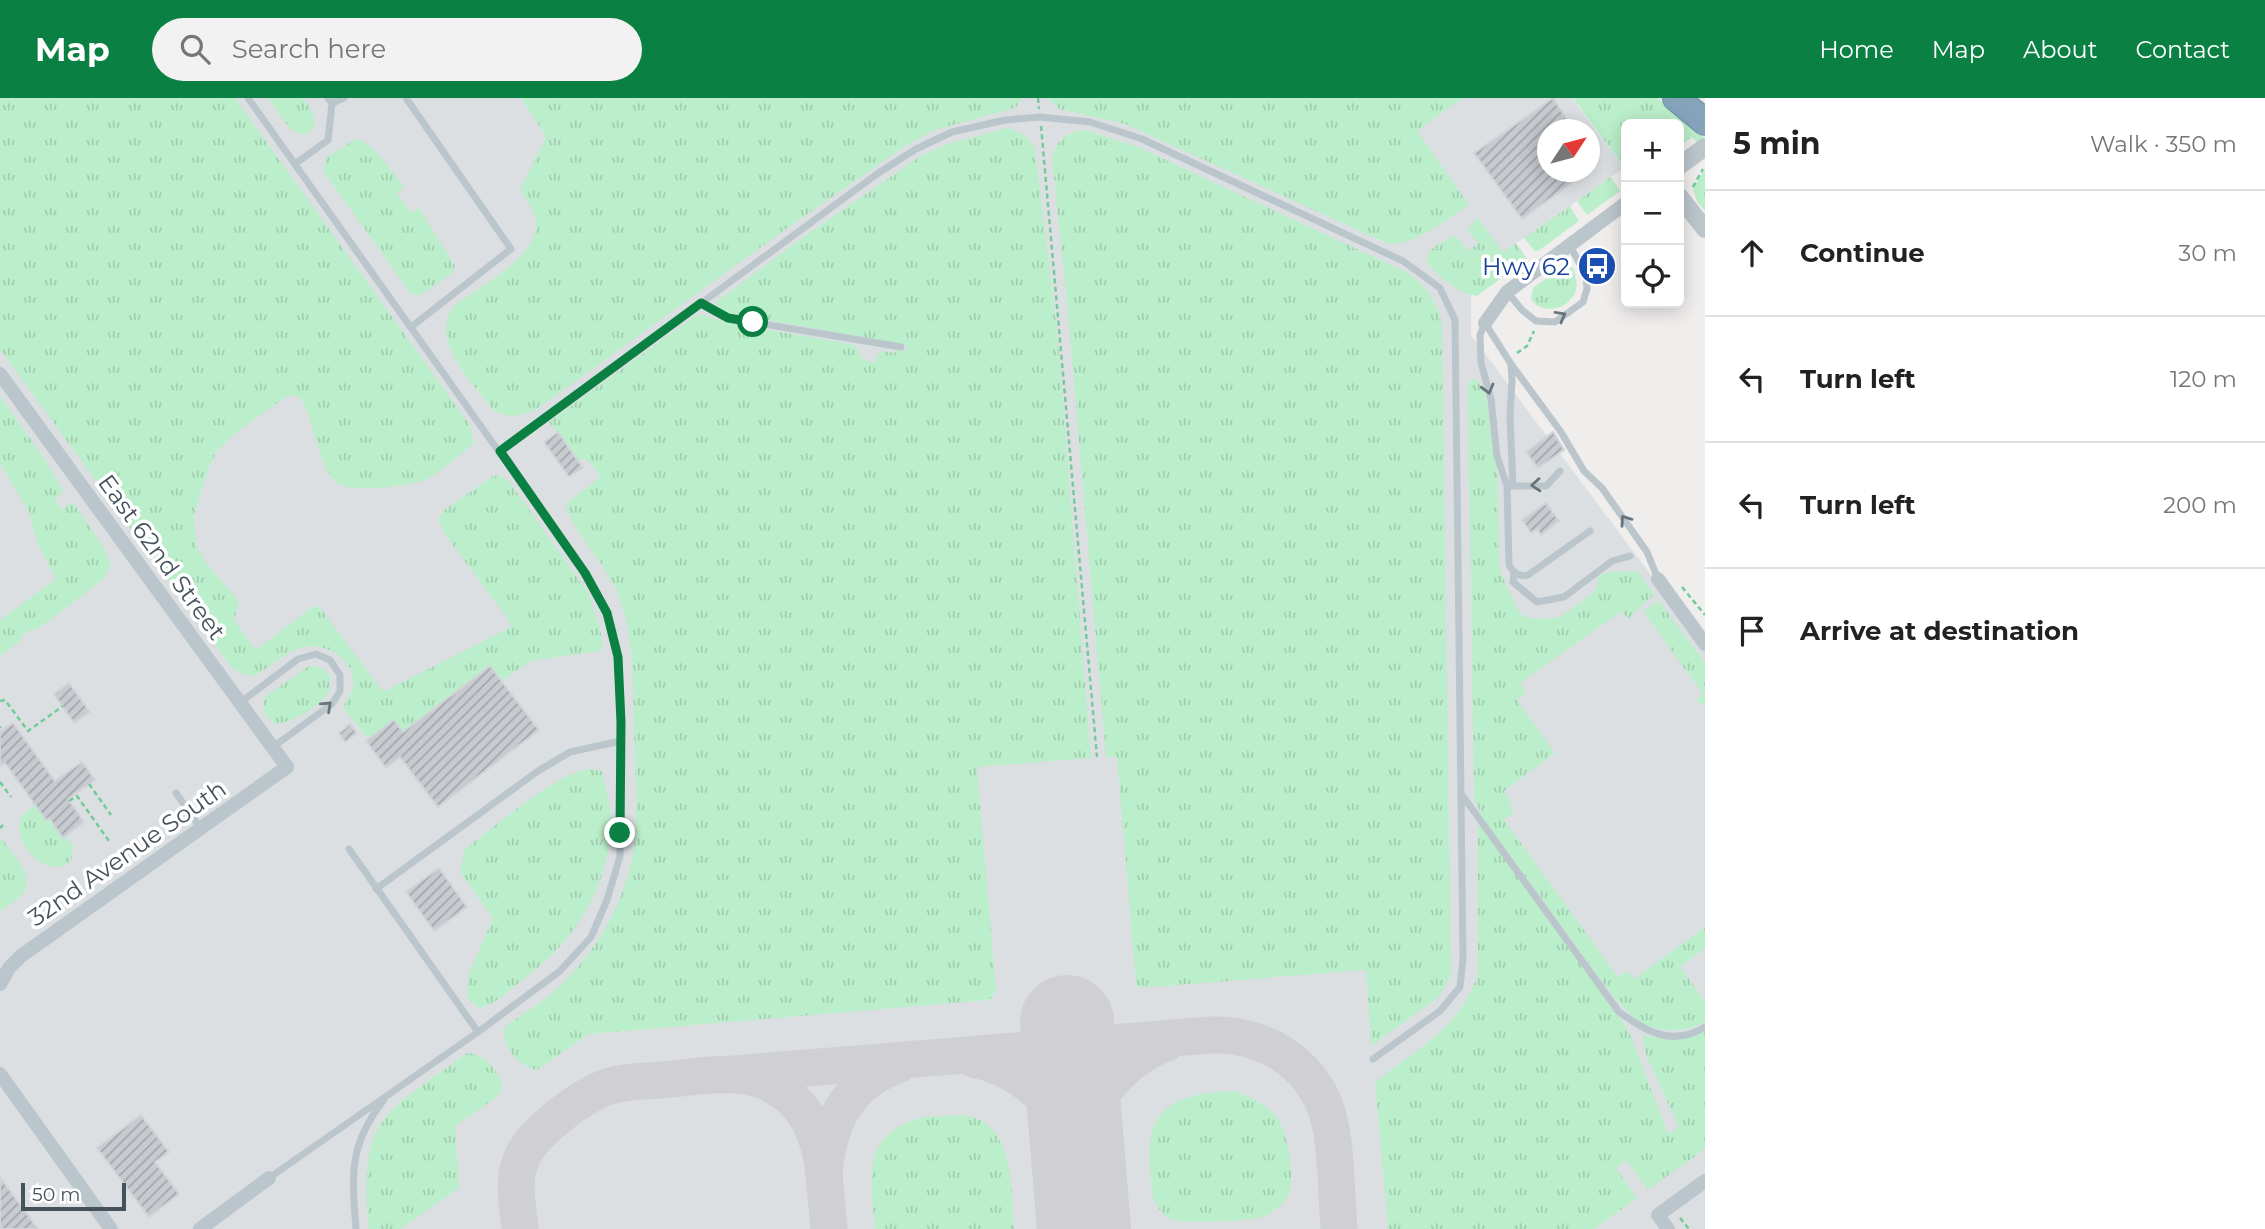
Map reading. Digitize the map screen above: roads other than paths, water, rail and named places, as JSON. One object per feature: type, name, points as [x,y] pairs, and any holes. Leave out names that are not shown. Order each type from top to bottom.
[{"type":"highway","points":[[1675,98],[1705,122]]},
{"type":"street","points":[[1686,191],[1705,229]]},
{"type":"street","points":[[1485,323],[1507,292],[1621,207]]},
{"type":"street","name":"East 62nd Street","points":[[0,374],[287,768]]},
{"type":"street","points":[[1658,579],[1705,645]]},
{"type":"street","name":"32nd Avenue South","points":[[0,984],[9,968],[21,956],[287,768]]},
{"type":"street","points":[[2,1079],[111,1229]]},
{"type":"street","points":[[200,1229],[269,1178]]},
{"type":"street","points":[[1668,1229],[1658,1215],[1705,1181]]},
{"type":"lane","points":[[248,98],[585,573],[607,613],[618,657],[621,741],[620,856],[607,900],[591,937],[560,971],[478,1032],[269,1178]]},
{"type":"lane","points":[[295,164],[328,139],[330,101],[344,98]]},
{"type":"lane","points":[[406,98],[511,249],[411,327]]},
{"type":"lane","points":[[500,451],[877,174],[916,149],[952,132],[1005,120],[1040,117],[1090,122],[1142,139],[1403,261],[1440,288],[1455,320],[1463,959],[1460,988],[1440,1011],[1373,1059]]},
{"type":"lane","points":[[1507,292],[1522,310],[1536,321],[1555,322],[1583,302],[1587,289],[1586,275],[1570,246]]},
{"type":"lane","points":[[701,303],[728,318],[901,347]]},
{"type":"lane","points":[[1485,323],[1511,364],[1561,432],[1584,471],[1602,488],[1647,552],[1658,579]]},
{"type":"lane","points":[[1485,323],[1480,335],[1481,363],[1491,399],[1497,456],[1510,486]]},
{"type":"lane","points":[[1511,364],[1507,553],[1509,565],[1514,573],[1528,575],[1590,531]]},
{"type":"lane","points":[[1510,486],[1546,486],[1560,471]]},
{"type":"lane","points":[[1514,573],[1513,582],[1537,602],[1564,597],[1612,561],[1630,556]]},
{"type":"lane","points":[[241,702],[298,659],[316,654],[330,660],[340,675],[340,691],[332,704],[272,747]]},
{"type":"lane","points":[[376,889],[538,771],[570,752],[621,741]]},
{"type":"lane","points":[[176,793],[201,829]]},
{"type":"lane","points":[[1462,796],[1619,1012],[1643,1029],[1670,1037],[1694,1033],[1705,1027]]},
{"type":"lane","points":[[349,849],[478,1032]]},
{"type":"lane","points":[[356,1229],[353,1179],[355,1155],[361,1136],[390,1093]]},
{"type":"place","name":"Hwy 62","points":[[1597,266]]}]
